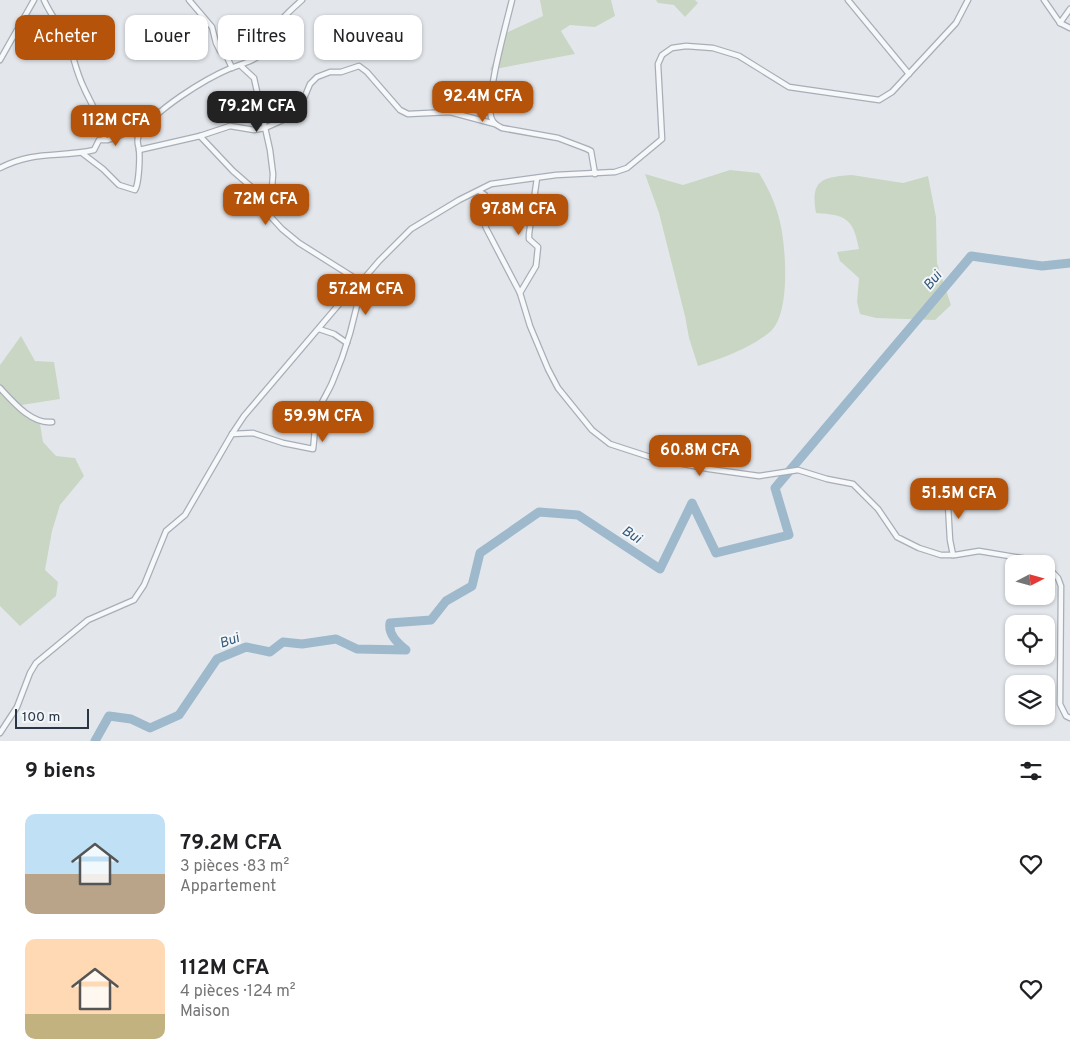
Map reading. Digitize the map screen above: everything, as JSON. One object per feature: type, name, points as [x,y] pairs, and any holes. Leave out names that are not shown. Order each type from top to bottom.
[{"type":"street","points":[[0,60],[34,0]]},
{"type":"street","points":[[44,0],[68,44],[77,73],[93,107],[104,139]]},
{"type":"street","points":[[189,0],[212,27],[216,43],[220,51],[227,57],[232,68]]},
{"type":"street","points":[[138,136],[170,104],[199,84],[232,68],[241,66],[267,51],[273,32],[289,12],[302,0]]},
{"type":"street","points":[[495,124],[491,116],[492,86],[512,0]]},
{"type":"street","points":[[848,0],[909,74]]},
{"type":"street","points":[[0,733],[17,707],[36,662],[88,620],[134,600],[144,585],[166,532],[184,515],[244,416],[346,296],[362,282],[379,260],[411,228],[491,184],[556,175],[595,174],[625,169],[662,139],[659,60],[666,50],[686,46],[725,51],[753,63],[789,87],[879,100],[892,92],[956,23],[968,0]]},
{"type":"street","points":[[1044,0],[1060,23],[1070,28]]},
{"type":"street","points":[[1060,23],[1070,9]]},
{"type":"street","points":[[241,66],[254,78],[272,164],[270,193],[263,203]]},
{"type":"street","points":[[139,150],[200,136],[230,126],[254,130],[265,128],[283,120],[294,112],[302,103],[310,84],[317,77],[330,72],[341,72],[359,66],[367,72],[400,110],[408,114],[450,112],[495,124],[502,128],[558,138],[591,151],[595,174]]},
{"type":"street","points":[[0,169],[14,161],[40,154],[82,153],[94,150],[99,140],[108,140],[132,131],[138,136],[138,186],[134,190],[119,185],[103,169],[82,153]]},
{"type":"street","points":[[200,136],[233,171],[256,191],[275,222],[282,229],[362,282]]},
{"type":"street","points":[[520,293],[537,262],[538,247],[529,239],[529,234],[537,178]]},
{"type":"street","points":[[479,190],[485,195],[487,210],[483,218],[486,228],[520,293],[530,326],[548,369],[558,388],[592,430],[610,444],[654,458],[742,474],[759,476],[798,470],[827,479],[849,482],[878,509],[897,537],[918,548],[941,555],[979,551],[1005,555]]},
{"type":"street","points":[[232,434],[253,433],[284,443],[313,449],[318,410],[332,383],[347,343],[357,313],[362,282]]},
{"type":"street","points":[[319,329],[334,334],[347,343]]},
{"type":"street","points":[[0,388],[22,410],[37,420],[52,422]]},
{"type":"street","points":[[947,488],[950,540],[953,555]]},
{"type":"street","points":[[1055,575],[1061,586],[1060,704],[1066,716],[1070,718]]},
{"type":"green space","points":[[540,0],[611,0],[615,16],[595,27],[570,25],[561,31],[575,54],[490,70],[506,33],[543,16]]},
{"type":"green space","points":[[656,0],[695,0],[698,3],[685,17],[674,5],[658,3]]},
{"type":"green space","points":[[730,170],[759,173],[766,184],[778,215],[782,233],[785,263],[784,296],[777,323],[770,332],[745,348],[698,366],[689,338],[659,213],[645,174],[683,185]]},
{"type":"green space","points":[[852,175],[903,183],[928,176],[936,217],[937,263],[951,305],[935,320],[876,318],[860,314],[857,302],[859,278],[840,261],[837,252],[859,249],[854,231],[851,225],[841,217],[816,213],[815,202],[815,193],[821,182],[833,177]]},
{"type":"green space","points":[[21,336],[35,361],[54,362],[60,399],[15,406],[40,424],[43,442],[56,456],[75,458],[84,476],[60,505],[52,531],[45,570],[58,582],[56,596],[20,626],[0,606],[0,365]]},
{"type":"waterway","name":"Bui","points":[[95,741],[109,716],[131,719],[150,728],[179,715],[217,659],[246,647],[270,652],[283,642],[302,644],[336,639],[357,649],[406,650],[392,635],[390,623],[431,620],[446,601],[472,586],[480,553],[539,512],[578,515],[660,569],[692,503],[716,553],[789,535],[775,488],[971,256],[1042,266],[1070,263]]}]
